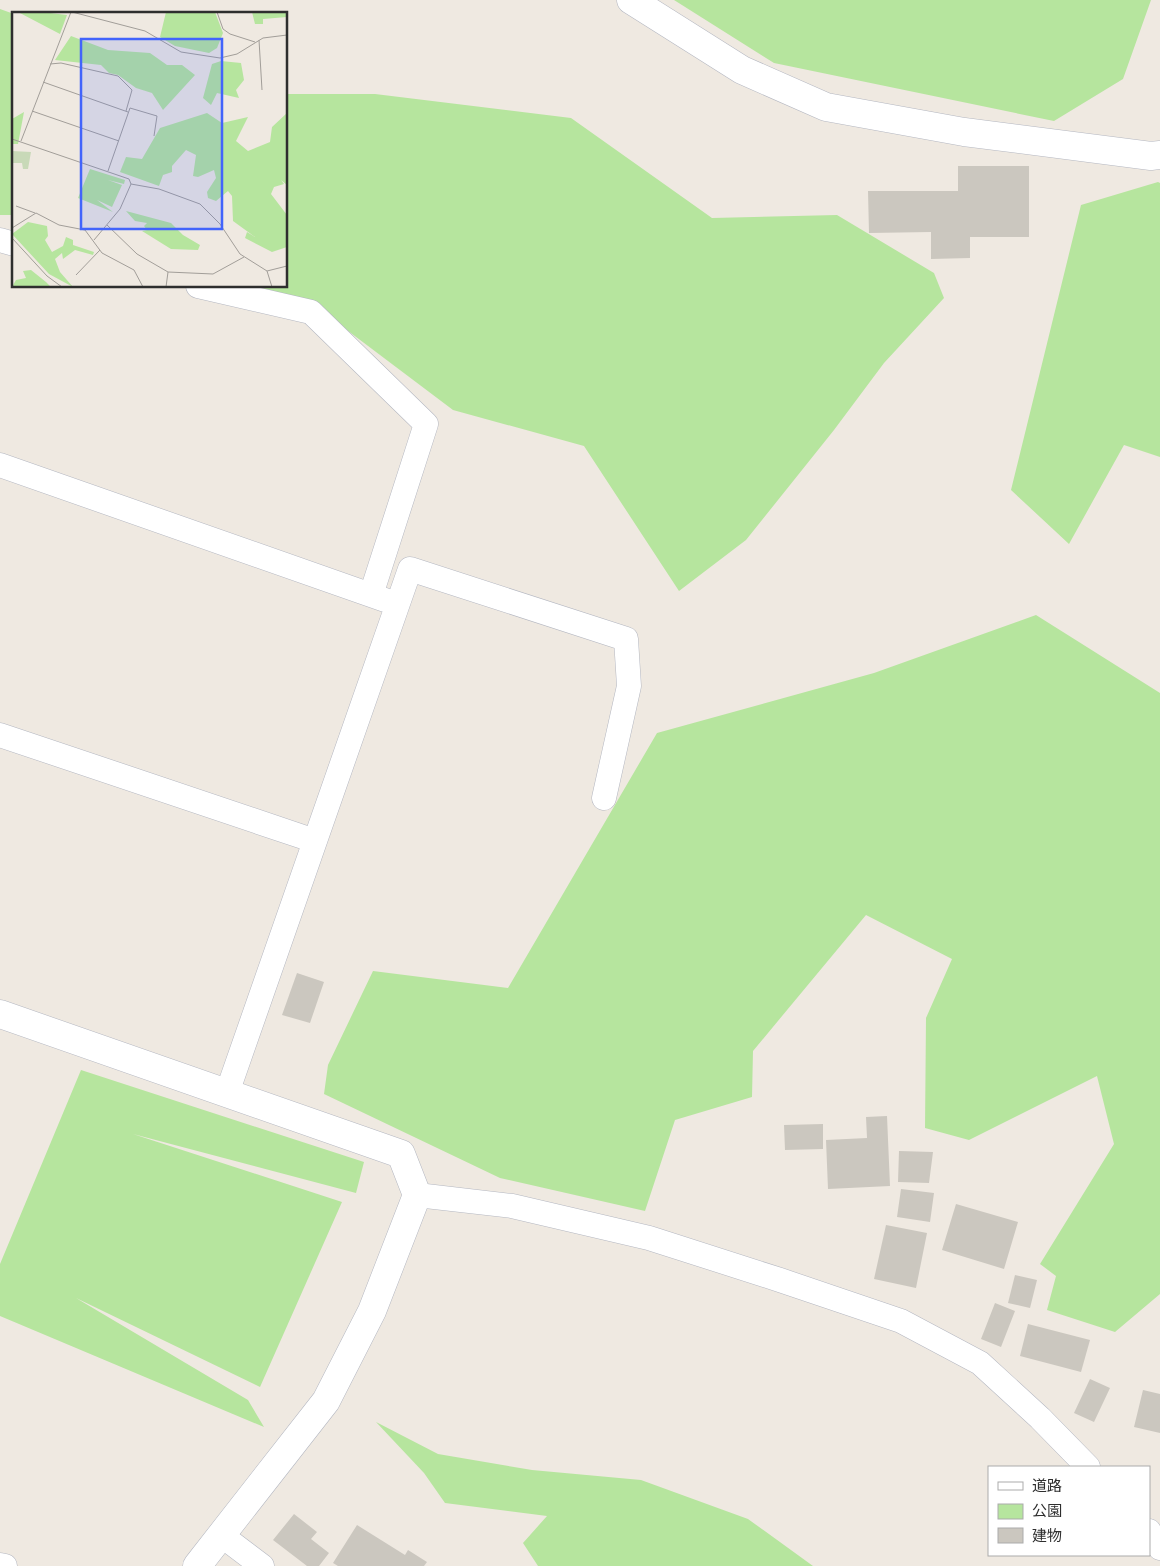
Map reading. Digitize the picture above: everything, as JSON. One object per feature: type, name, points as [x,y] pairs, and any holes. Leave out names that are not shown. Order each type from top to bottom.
[{"type":"street","points":[[630,0],[742,70],[826,107],[964,132],[1151,156],[1160,155]]},
{"type":"street","points":[[207,288],[311,312],[426,424],[371,595]]},
{"type":"street","points":[[0,465],[397,604]]},
{"type":"street","points":[[227,1093],[410,569],[626,638],[629,686],[604,798]]},
{"type":"street","points":[[0,735],[315,841]]},
{"type":"street","points":[[0,1014],[401,1154],[417,1195],[372,1311],[326,1401],[197,1566]]},
{"type":"street","points":[[417,1195],[512,1206],[648,1238],[901,1321],[980,1363],[1040,1418],[1087,1466]]},
{"type":"street","points":[[1150,1533],[1160,1548]]},
{"type":"street","points":[[221,1535],[262,1566]]},
{"type":"street","points":[[0,1565],[5,1566]]},
{"type":"green space","points":[[674,0],[1151,0],[1123,79],[1054,121],[774,63]]},
{"type":"green space","points":[[0,9],[12,13],[12,215],[0,215]]},
{"type":"green space","points":[[288,94],[375,94],[571,118],[712,218],[837,215],[934,273],[944,298],[884,363],[834,430],[746,540],[679,591],[584,446],[453,410],[311,303],[247,288],[288,288]]},
{"type":"green space","points":[[1160,183],[1160,457],[1124,445],[1069,544],[1011,490],[1081,205]]},
{"type":"green space","points":[[1036,615],[1160,693],[1160,1294],[1115,1332],[1047,1310],[1056,1276],[1040,1264],[1114,1144],[1097,1076],[969,1140],[925,1128],[926,1018],[952,959],[866,915],[753,1051],[752,1097],[675,1120],[645,1211],[500,1178],[324,1094],[328,1065],[373,971],[508,988],[657,733],[874,673]]},
{"type":"green space","points":[[81,1070],[364,1162],[356,1193],[133,1134],[342,1202],[260,1387],[76,1298],[248,1400],[264,1427],[0,1316],[0,1264]]},
{"type":"green space","points":[[376,1422],[438,1454],[532,1470],[641,1480],[748,1519],[813,1566],[538,1566],[523,1543],[547,1516],[445,1503],[424,1473]]},
{"type":"building","points":[[958,166],[1029,166],[1029,237],[970,237],[970,258],[931,259],[931,232],[869,233],[868,191],[958,191]]},
{"type":"building","points":[[297,973],[324,982],[310,1023],[282,1015]]},
{"type":"building","points":[[887,1116],[890,1186],[828,1189],[826,1140],[867,1138],[866,1117]]},
{"type":"building","points":[[823,1124],[823,1149],[785,1150],[784,1125]]},
{"type":"building","points":[[899,1151],[933,1152],[929,1183],[898,1182]]},
{"type":"building","points":[[901,1189],[934,1193],[930,1222],[897,1217]]},
{"type":"building","points":[[956,1204],[1018,1222],[1004,1269],[942,1250]]},
{"type":"building","points":[[886,1225],[927,1233],[916,1288],[874,1279]]},
{"type":"building","points":[[1015,1275],[1037,1280],[1030,1308],[1008,1303]]},
{"type":"building","points":[[995,1303],[1015,1311],[1001,1347],[981,1339]]},
{"type":"building","points":[[1028,1324],[1090,1340],[1081,1372],[1020,1356]]},
{"type":"building","points":[[1090,1379],[1110,1388],[1094,1422],[1074,1413]]},
{"type":"building","points":[[1143,1390],[1160,1394],[1160,1433],[1134,1427]]},
{"type":"building","points":[[294,1514],[317,1532],[311,1539],[329,1553],[319,1566],[307,1566],[273,1540]]},
{"type":"building","points":[[357,1525],[405,1555],[408,1550],[427,1562],[424,1566],[338,1566],[333,1563]]}]
